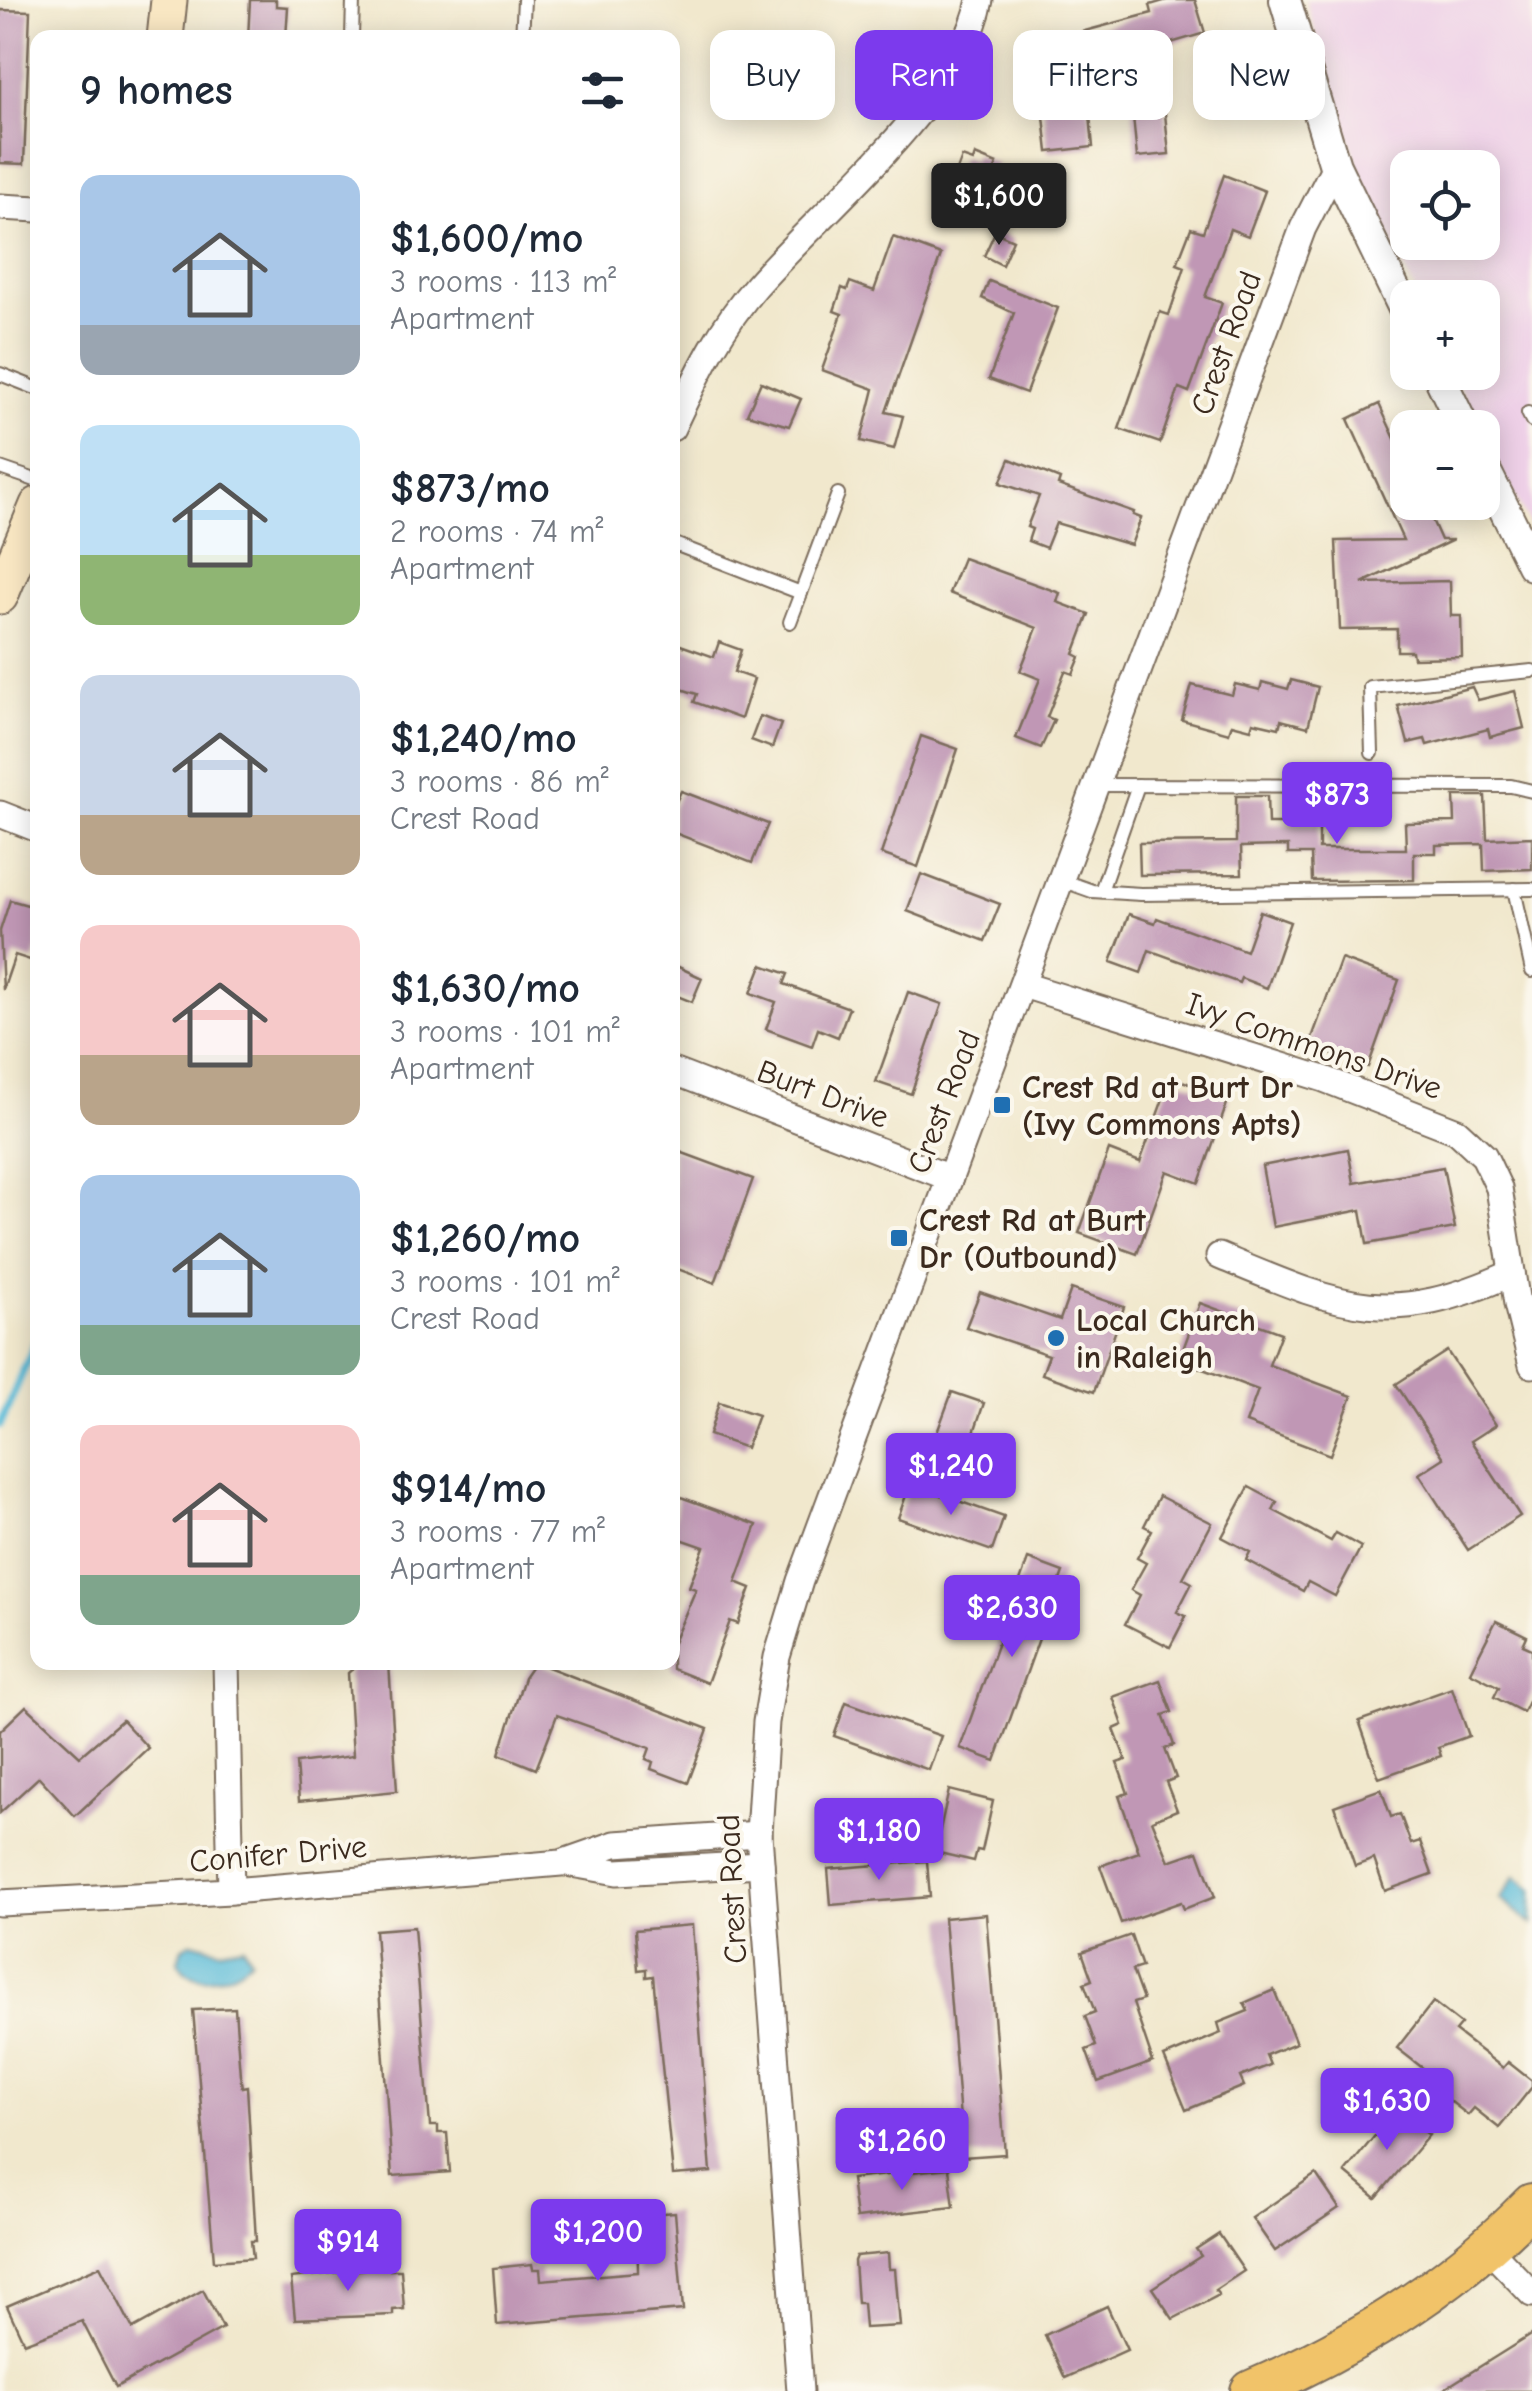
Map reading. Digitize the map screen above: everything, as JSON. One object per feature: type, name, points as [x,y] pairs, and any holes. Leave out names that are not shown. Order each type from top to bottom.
[{"type":"main road","points":[[166,30],[169,0]]},
{"type":"main road","points":[[0,596],[30,525]]},
{"type":"main road","points":[[1251,2391],[1363,2336],[1487,2247],[1532,2204]]},
{"type":"street","points":[[680,411],[713,341],[755,288],[923,107],[976,25],[980,0]]},
{"type":"street","points":[[1285,0],[1335,166],[1390,280]]},
{"type":"street","name":"Crest Road","points":[[800,2391],[759,1834],[766,1722],[777,1657],[800,1581],[1302,228],[1335,166]]},
{"type":"street","points":[[0,207],[30,208]]},
{"type":"street","points":[[1500,497],[1529,550]]},
{"type":"street","points":[[0,814],[30,825]]},
{"type":"street","name":"Ivy Commons Drive","points":[[1023,985],[1324,1079],[1457,1131],[1484,1156],[1499,1188],[1532,1365]]},
{"type":"street","name":"Burt Drive","points":[[680,1074],[950,1178]]},
{"type":"street","points":[[1220,1256],[1314,1294],[1364,1308],[1430,1304],[1512,1273]]},
{"type":"street","points":[[226,1670],[231,1891]]},
{"type":"street","name":"Conifer Drive","points":[[0,1904],[231,1891],[561,1862],[615,1844],[759,1834]]},
{"type":"street","name":"Conifer Drive","points":[[561,1862],[617,1872],[761,1864]]},
{"type":"street","points":[[1487,2247],[1532,2294]]},
{"type":"lane","points":[[352,30],[353,0]]},
{"type":"lane","points":[[522,30],[524,0]]},
{"type":"lane","points":[[0,374],[30,387]]},
{"type":"lane","points":[[0,468],[30,478]]},
{"type":"lane","points":[[790,622],[838,494]]},
{"type":"lane","points":[[680,546],[801,594]]},
{"type":"lane","points":[[1372,754],[1370,687],[1532,671]]},
{"type":"lane","points":[[1096,785],[1510,786],[1532,791]]},
{"type":"lane","points":[[1101,892],[1138,785]]},
{"type":"lane","points":[[1061,880],[1101,892],[1532,889]]},
{"type":"lane","points":[[1514,889],[1532,972]]},
{"type":"shaded area","points":[[1305,0],[1532,0],[1532,530],[1500,466],[1500,410],[1472,410],[1462,390],[1500,390],[1500,280],[1410,280],[1400,260],[1500,260],[1500,150],[1390,150],[1390,238],[1365,186],[1325,62],[1325,30],[1315,30]]},
{"type":"water","points":[[1516,1876],[1532,1889],[1532,1924],[1500,1899]]},
{"type":"water","points":[[192,1942],[221,1950],[243,1946],[251,1959],[224,1976],[192,1976],[178,1961],[182,1948]]},
{"type":"building","points":[[250,0],[276,0],[276,6],[288,7],[287,30],[248,30]]},
{"type":"building","points":[[1167,0],[1195,0],[1204,30],[1193,30],[1193,37],[1173,42],[1173,30],[1089,30],[1152,13],[1150,5]]},
{"type":"building","points":[[0,10],[30,11],[24,164],[0,163]]},
{"type":"building","points":[[1044,120],[1090,120],[1093,147],[1048,152]]},
{"type":"building","points":[[1133,120],[1166,120],[1169,154],[1137,157]]},
{"type":"building","points":[[975,155],[997,164],[992,176],[1006,182],[994,211],[948,194],[962,157],[973,161]]},
{"type":"building","points":[[1224,175],[1265,191],[1248,236],[1230,229],[1205,297],[1222,303],[1189,392],[1179,388],[1160,443],[1119,429],[1160,312],[1169,315],[1185,267],[1177,264],[1191,228],[1203,232]]},
{"type":"building","points":[[995,232],[1013,240],[1002,265],[984,256]]},
{"type":"building","points":[[893,237],[941,255],[886,412],[903,416],[894,449],[861,441],[874,389],[822,370],[842,314],[834,311],[842,288],[847,290],[850,282],[874,291]]},
{"type":"building","points":[[989,281],[1058,308],[1026,393],[989,379],[1014,313],[982,298]]},
{"type":"building","points":[[761,382],[801,399],[789,426],[747,414]]},
{"type":"building","points":[[1379,404],[1390,428],[1390,511],[1348,419]]},
{"type":"building","points":[[1010,459],[1060,479],[1058,485],[1134,512],[1141,518],[1131,545],[1056,523],[1046,548],[1028,541],[1032,529],[1027,527],[1039,496],[1000,483]]},
{"type":"building","points":[[1394,520],[1432,520],[1441,540],[1453,540],[1362,583],[1450,581],[1451,616],[1461,616],[1462,657],[1413,658],[1412,651],[1397,651],[1397,629],[1340,630],[1336,541],[1403,540]]},
{"type":"building","points":[[963,558],[1060,593],[1057,602],[1089,614],[1074,654],[1080,657],[1073,674],[1065,671],[1047,717],[1054,720],[1041,748],[1016,738],[1040,679],[1020,671],[1037,628],[949,593]]},
{"type":"building","points":[[719,642],[741,650],[734,672],[754,679],[741,719],[694,702],[697,694],[680,689],[680,645],[714,657]]},
{"type":"building","points":[[1291,680],[1318,687],[1308,727],[1281,720],[1279,728],[1253,722],[1251,729],[1232,724],[1229,733],[1182,720],[1192,685],[1232,695],[1235,684],[1260,690],[1262,682],[1288,689]]},
{"type":"building","points":[[1472,687],[1478,700],[1515,691],[1524,728],[1490,737],[1488,729],[1427,745],[1425,739],[1408,743],[1398,706]]},
{"type":"building","points":[[760,716],[781,724],[772,748],[751,740]]},
{"type":"building","points":[[921,736],[958,749],[918,867],[881,854]]},
{"type":"building","points":[[680,793],[768,824],[752,863],[680,835]]},
{"type":"building","points":[[1236,796],[1267,796],[1268,824],[1319,824],[1319,849],[1406,849],[1405,823],[1455,822],[1454,796],[1485,796],[1487,839],[1532,837],[1532,869],[1484,871],[1483,844],[1436,845],[1436,853],[1414,853],[1414,880],[1312,881],[1311,854],[1288,854],[1288,846],[1241,847],[1242,874],[1140,875],[1139,843],[1236,842]]},
{"type":"building","points":[[921,874],[1000,904],[985,941],[907,911]]},
{"type":"building","points":[[10,900],[30,906],[30,960],[15,955],[3,990],[0,931]]},
{"type":"building","points":[[1260,911],[1290,922],[1267,988],[1241,978],[1239,983],[1149,950],[1141,973],[1111,962],[1129,914],[1155,923],[1157,918],[1246,951]]},
{"type":"building","points":[[1341,959],[1399,980],[1368,1067],[1309,1046]]},
{"type":"building","points":[[762,965],[788,974],[784,984],[849,1008],[838,1037],[818,1029],[812,1046],[766,1029],[776,1002],[751,993]]},
{"type":"building","points":[[680,968],[702,978],[692,1002],[680,997]]},
{"type":"building","points":[[908,992],[942,1004],[911,1094],[876,1082]]},
{"type":"building","points":[[1171,1077],[1229,1098],[1199,1183],[1167,1171],[1137,1254],[1079,1233],[1109,1150],[1140,1162]]},
{"type":"building","points":[[1348,1149],[1354,1183],[1443,1167],[1455,1228],[1367,1244],[1361,1210],[1273,1227],[1262,1166]]},
{"type":"building","points":[[680,1152],[753,1179],[715,1283],[680,1270]]},
{"type":"building","name":"Local Church in Raleigh","points":[[1071,1289],[1124,1307],[1094,1392],[1042,1374],[1049,1355],[966,1327],[980,1292],[1060,1320]]},
{"type":"building","points":[[1200,1303],[1281,1333],[1269,1365],[1352,1396],[1330,1455],[1246,1423],[1258,1390],[1179,1360]]},
{"type":"building","points":[[1447,1351],[1496,1425],[1471,1441],[1520,1516],[1468,1550],[1419,1474],[1444,1458],[1396,1384]]},
{"type":"building","points":[[952,1392],[984,1403],[968,1450],[935,1438]]},
{"type":"building","points":[[719,1402],[758,1415],[746,1448],[709,1435]]},
{"type":"building","points":[[910,1484],[1004,1517],[992,1551],[898,1518]]},
{"type":"building","points":[[1249,1487],[1277,1502],[1273,1510],[1331,1541],[1336,1533],[1361,1547],[1335,1596],[1308,1582],[1303,1591],[1246,1560],[1250,1552],[1222,1537]]},
{"type":"building","points":[[1159,1496],[1212,1523],[1183,1578],[1192,1583],[1177,1612],[1186,1616],[1170,1647],[1125,1624],[1140,1595],[1131,1590],[1146,1563],[1137,1558],[1152,1530],[1144,1526]]},
{"type":"building","points":[[680,1497],[757,1525],[736,1582],[751,1588],[738,1624],[730,1621],[707,1683],[674,1670],[680,1670],[680,1626],[696,1589],[689,1587],[704,1547],[680,1539]]},
{"type":"building","points":[[1028,1559],[1063,1572],[995,1761],[960,1748]]},
{"type":"building","points":[[1496,1621],[1527,1636],[1523,1645],[1532,1649],[1532,1693],[1523,1712],[1494,1697],[1499,1687],[1470,1672]]},
{"type":"building","points":[[389,1670],[397,1791],[299,1801],[296,1763],[353,1756],[348,1673]]},
{"type":"building","points":[[530,1670],[556,1670],[708,1729],[688,1783],[651,1769],[653,1762],[646,1759],[650,1748],[557,1715],[536,1769],[499,1754]]},
{"type":"building","points":[[1160,1680],[1172,1712],[1163,1715],[1174,1745],[1165,1749],[1176,1778],[1166,1782],[1177,1810],[1152,1820],[1169,1861],[1198,1851],[1215,1897],[1184,1909],[1181,1902],[1121,1923],[1100,1866],[1139,1852],[1119,1796],[1128,1793],[1117,1763],[1126,1760],[1114,1729],[1123,1725],[1113,1697]]},
{"type":"building","points":[[1452,1688],[1469,1736],[1438,1747],[1441,1756],[1379,1778],[1359,1721]]},
{"type":"building","points":[[846,1702],[941,1736],[929,1770],[834,1736]]},
{"type":"building","points":[[26,1706],[80,1756],[122,1720],[148,1748],[75,1816],[39,1777],[0,1813],[0,1731]]},
{"type":"building","points":[[1381,1789],[1391,1817],[1400,1814],[1411,1844],[1420,1841],[1432,1874],[1385,1891],[1374,1859],[1355,1866],[1334,1806]]},
{"type":"building","points":[[949,1790],[993,1801],[982,1851],[977,1850],[974,1861],[935,1852]]},
{"type":"building","points":[[927,1861],[930,1897],[831,1905],[828,1869]]},
{"type":"building","points":[[986,1914],[1005,2154],[963,2157],[944,1918]]},
{"type":"building","points":[[692,1925],[711,2172],[673,2175],[653,1976],[646,1977],[646,1969],[638,1970],[635,1930]]},
{"type":"building","points":[[414,1927],[430,2126],[438,2126],[438,2133],[447,2133],[450,2172],[392,2176],[375,1930]]},
{"type":"building","points":[[1131,1935],[1142,1967],[1132,1970],[1143,2000],[1133,2003],[1153,2062],[1098,2082],[1086,2050],[1096,2046],[1085,2016],[1095,2012],[1084,1983],[1092,1980],[1082,1952]]},
{"type":"building","points":[[1274,1990],[1296,2043],[1266,2055],[1270,2065],[1240,2077],[1244,2086],[1186,2110],[1164,2057],[1221,2033],[1218,2023],[1248,2011],[1244,2003]]},
{"type":"building","points":[[1433,2002],[1461,2024],[1455,2031],[1503,2068],[1508,2062],[1532,2081],[1532,2087],[1499,2128],[1474,2108],[1468,2115],[1418,2076],[1424,2069],[1397,2048]]},
{"type":"building","points":[[235,2008],[240,2075],[242,2087],[247,2086],[256,2241],[251,2241],[253,2258],[214,2261],[193,2010]]},
{"type":"building","points":[[1397,2109],[1429,2135],[1376,2198],[1345,2172]]},
{"type":"building","points":[[949,2168],[954,2207],[856,2218],[851,2179]]},
{"type":"building","points":[[1316,2174],[1339,2208],[1275,2251],[1252,2218]]},
{"type":"building","points":[[675,2212],[683,2310],[497,2325],[493,2268],[532,2264],[533,2269],[540,2269],[541,2280],[638,2272],[637,2215]]},
{"type":"building","points":[[1219,2234],[1244,2271],[1215,2290],[1219,2295],[1173,2319],[1152,2288],[1201,2256],[1196,2249]]},
{"type":"building","points":[[888,2253],[889,2269],[895,2269],[900,2326],[865,2328],[863,2303],[857,2303],[854,2261],[856,2256]]},
{"type":"building","points":[[100,2266],[133,2329],[203,2290],[223,2328],[116,2387],[82,2321],[24,2343],[7,2306]]},
{"type":"building","points":[[389,2266],[390,2270],[401,2270],[404,2309],[393,2310],[393,2315],[295,2319],[291,2278]]},
{"type":"building","points":[[1107,2306],[1127,2350],[1065,2378],[1045,2335]]},
{"type":"building","points":[[1532,2334],[1532,2391],[1441,2391],[1492,2359]]},
{"type":"waterway","points":[[0,1425],[30,1356]]},
{"type":"place","name":"Crest Rd at Burt Dr (Ivy Commons Apts)","points":[[1002,1105]]},
{"type":"place","name":"Crest Rd at Burt Dr (Outbound)","points":[[899,1238]]},
{"type":"place","name":"Local Church in Raleigh","points":[[1056,1338]]}]
